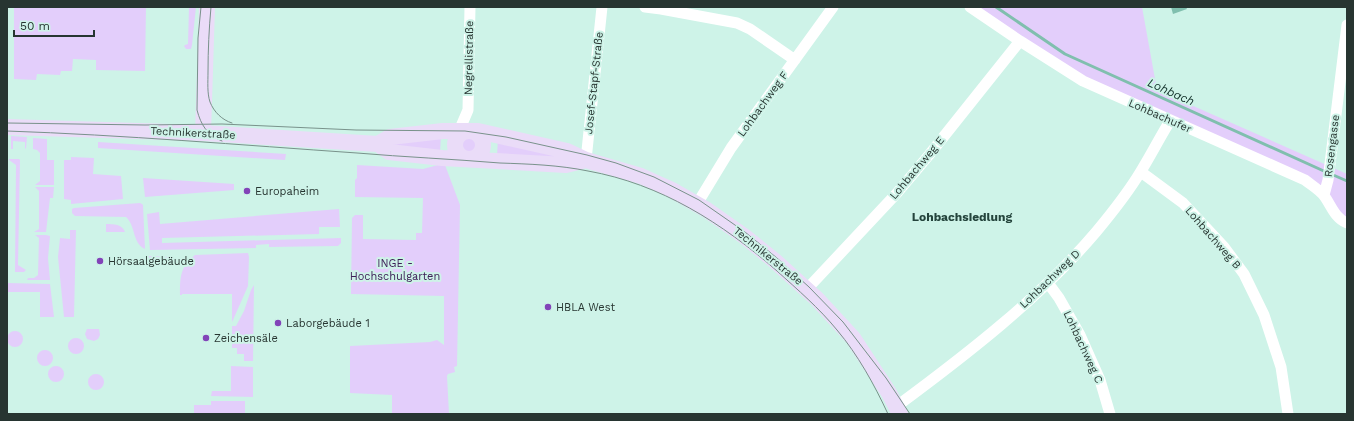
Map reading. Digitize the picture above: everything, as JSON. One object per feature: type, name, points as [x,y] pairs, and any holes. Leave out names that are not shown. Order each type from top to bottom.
[{"type":"street","points":[[203,133],[207,7]]},
{"type":"street","name":"Negrellistraße","points":[[468,133],[470,7]]},
{"type":"street","name":"Josef-Stapf-Straße","points":[[586,160],[602,7]]},
{"type":"street","points":[[644,7],[737,23],[750,29],[795,60]]},
{"type":"street","name":"Lohbachweg F","points":[[697,204],[731,148],[833,7]]},
{"type":"street","name":"Lohbachufer","points":[[970,7],[1020,41],[1084,81],[1305,180],[1324,195],[1331,208],[1342,221],[1347,223]]},
{"type":"street","name":"Rosengasse","points":[[1324,195],[1330,167],[1347,24]]},
{"type":"street","name":"Lohbachweg E","points":[[807,289],[897,193],[1020,41]]},
{"type":"street","name":"Negrellistraße","points":[[468,110],[468,133]]},
{"type":"street","name":"Lohbachweg D","points":[[899,410],[1048,283],[1096,232],[1141,172],[1170,120]]},
{"type":"street","name":"Technikerstraße","points":[[7,127],[203,133],[378,144],[390,152],[442,158],[566,165],[586,160]]},
{"type":"street","name":"Technikerstraße","points":[[378,144],[390,137],[443,131],[468,133],[567,151],[586,160],[641,176],[672,190],[697,204],[755,244],[807,289],[853,338],[899,410]]},
{"type":"street","points":[[468,133],[483,142],[482,151],[475,157],[468,159],[461,156],[456,150],[455,146],[468,133]]},
{"type":"street","name":"Lohbachweg B","points":[[1141,172],[1183,203],[1224,247],[1244,274],[1264,315],[1281,367],[1288,414]]},
{"type":"street","name":"Lohbachweg C","points":[[1048,283],[1060,298],[1080,335],[1100,380],[1110,414]]},
{"type":"green space","points":[[14,7],[146,7],[145,71],[96,70],[96,60],[73,59],[72,71],[61,71],[60,75],[37,74],[36,80],[14,79]]},
{"type":"green space","points":[[189,7],[196,7],[192,45],[191,49],[186,49],[184,46],[188,44]]},
{"type":"green space","points":[[970,7],[1142,7],[1157,90],[1347,174],[1347,223],[1305,180],[1084,81]]},
{"type":"green space","points":[[441,135],[440,152],[392,147],[389,142]]},
{"type":"green space","points":[[11,136],[27,137],[26,148],[25,149],[25,142],[13,141],[13,149],[11,149]]},
{"type":"green space","points":[[475,137],[478,144],[476,149],[472,152],[465,151],[461,144],[462,139]]},
{"type":"green space","points":[[33,138],[47,139],[47,160],[54,160],[54,185],[35,185],[40,181],[40,153],[33,149]]},
{"type":"green space","points":[[498,138],[564,159],[497,156]]},
{"type":"green space","points":[[98,142],[286,154],[285,160],[98,148]]},
{"type":"green space","points":[[71,157],[94,158],[93,174],[121,176],[123,199],[71,204],[71,200],[64,199],[64,160],[71,160]]},
{"type":"green space","points":[[9,159],[20,160],[18,265],[26,270],[24,272],[15,272],[16,165]]},
{"type":"green space","name":"INGE - Hochschulgarten","points":[[357,165],[423,169],[438,165],[445,165],[460,205],[457,366],[454,367],[455,372],[448,374],[447,376],[449,414],[392,414],[392,395],[350,393],[350,346],[430,342],[437,340],[444,345],[444,296],[351,294],[352,218],[355,215],[363,215],[363,239],[416,240],[416,233],[422,233],[423,198],[355,197]]},
{"type":"green space","points":[[143,178],[234,184],[234,190],[145,197]]},
{"type":"green space","points":[[35,187],[54,187],[53,198],[50,198],[46,232],[34,232],[39,229],[39,191]]},
{"type":"green space","points":[[140,203],[143,205],[145,249],[138,243],[126,217],[75,216],[72,213],[72,209],[74,208]]},
{"type":"green space","points":[[339,209],[340,227],[319,227],[319,234],[162,238],[162,243],[341,238],[341,243],[338,246],[269,247],[269,244],[256,245],[256,248],[150,250],[147,214],[159,212],[160,224]]},
{"type":"green space","points":[[106,224],[115,224],[120,226],[125,232],[106,232]]},
{"type":"green space","points":[[70,230],[76,230],[74,317],[64,317],[58,257],[60,238],[70,239]]},
{"type":"green space","points":[[35,235],[50,236],[48,258],[50,280],[27,280],[28,278],[34,278],[38,275],[39,238]]},
{"type":"green space","points":[[248,253],[248,286],[232,322],[232,294],[180,295],[182,273],[186,264],[195,255]]},
{"type":"green space","points":[[147,256],[170,257],[173,260],[149,261],[146,258]]},
{"type":"green space","points":[[7,283],[50,284],[54,317],[40,317],[40,292],[7,292]]},
{"type":"green space","points":[[254,285],[253,361],[244,361],[244,354],[237,354],[237,348],[232,348],[232,326],[236,326],[244,311]]},
{"type":"green space","points":[[87,329],[99,329],[100,335],[98,339],[94,341],[87,339],[85,334]]},
{"type":"green space","points":[[15,331],[22,336],[23,339],[18,346],[15,347],[8,342],[7,339],[12,332]]},
{"type":"green space","points":[[76,338],[83,343],[84,346],[79,353],[76,354],[69,349],[68,346],[73,339]]},
{"type":"green space","points":[[45,350],[52,355],[53,358],[48,365],[45,366],[38,361],[37,358],[42,351]]},
{"type":"green space","points":[[56,366],[63,371],[64,374],[59,381],[56,382],[49,377],[48,374],[53,367]]},
{"type":"green space","points":[[231,366],[253,367],[253,397],[211,396],[212,391],[231,391]]},
{"type":"green space","points":[[96,374],[103,379],[104,382],[99,389],[96,390],[89,385],[88,382],[93,375]]},
{"type":"green space","points":[[211,401],[245,401],[245,414],[194,413],[194,405],[211,405]]},
{"type":"shaded area","points":[[1171,7],[1186,7],[1187,9],[1173,14]]},
{"type":"waterway","name":"Lohbach","points":[[996,7],[1065,54],[1326,172]]},
{"type":"waterway","name":"Lohbach","points":[[1331,174],[1347,181]]},
{"type":"tram line","points":[[201,7],[198,38],[197,110],[205,129],[212,136],[222,141]]},
{"type":"tram line","points":[[211,7],[208,56],[209,99],[216,112],[225,120],[232,123]]},
{"type":"tram line","points":[[7,123],[145,125],[222,124],[356,130],[465,131],[506,137],[616,163],[654,177],[699,200],[745,232],[777,258],[809,287],[843,322],[886,378],[910,414]]},
{"type":"tram line","points":[[7,131],[138,138],[544,165],[588,171],[641,185],[689,208],[735,237],[756,253],[800,292],[830,322],[852,349],[888,414]]},
{"type":"place","name":"Europaheim","points":[[247,191]]},
{"type":"place","name":"Hörsaalgebäude","points":[[100,261]]},
{"type":"place","name":"HBLA West","points":[[548,307]]},
{"type":"place","name":"Laborgebäude 1","points":[[278,323]]},
{"type":"place","name":"Zeichensäle","points":[[206,338]]},
{"type":"district","name":"Lohbachsiedlung","points":[[962,217]]}]
